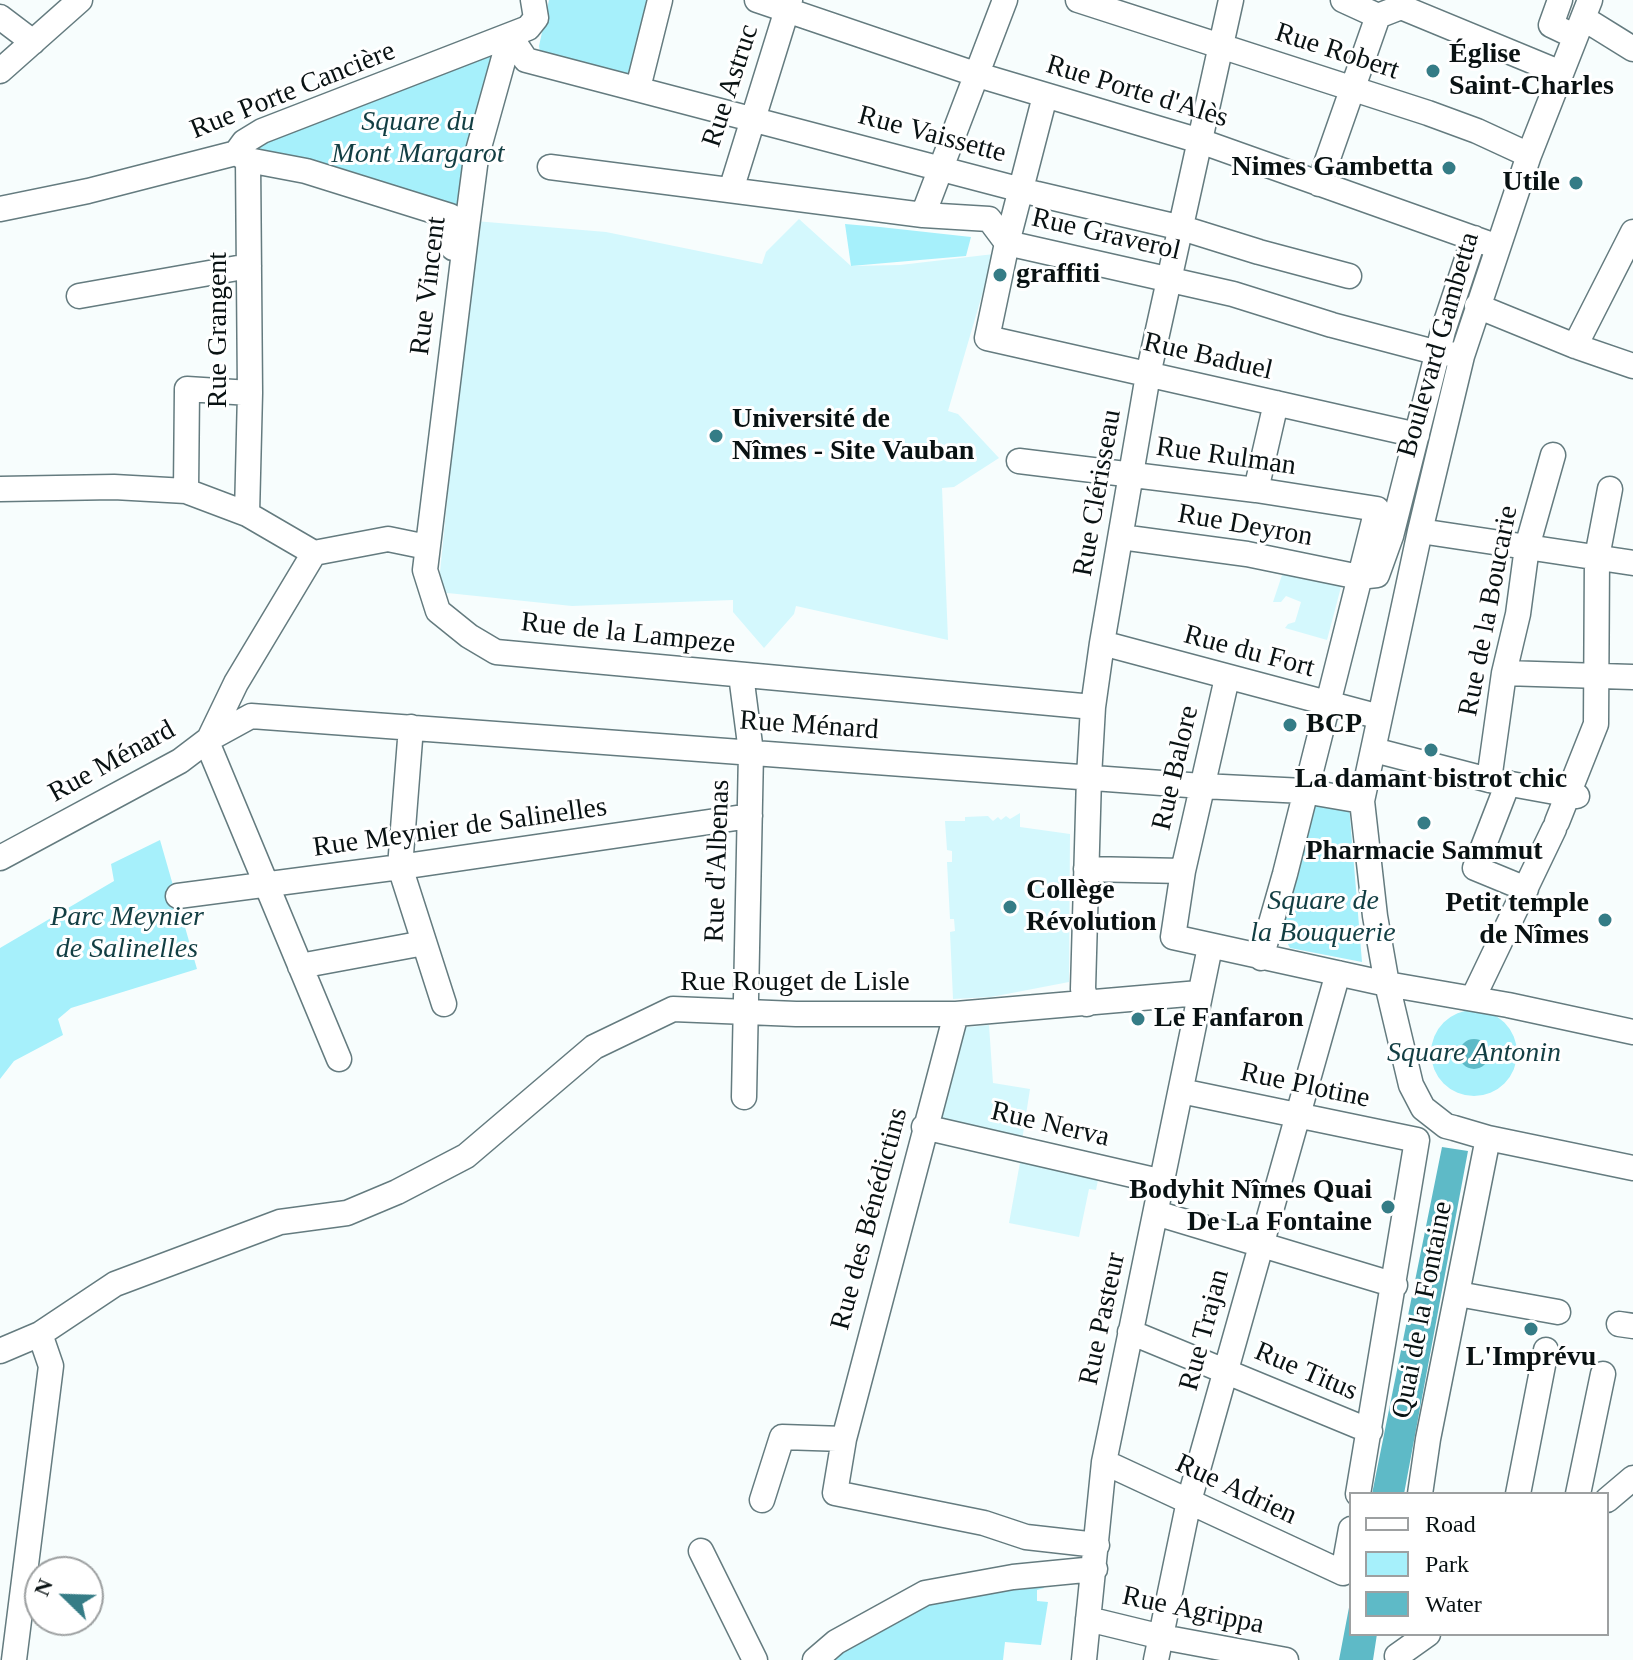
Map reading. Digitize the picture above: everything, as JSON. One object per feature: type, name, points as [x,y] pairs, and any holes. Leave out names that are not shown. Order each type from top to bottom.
[{"type":"street","points":[[0,71],[80,0]]},
{"type":"street","points":[[510,36],[528,28],[536,18],[533,0]]},
{"type":"street","points":[[638,88],[660,0]]},
{"type":"street","name":"Rue Porte d'Alès","points":[[757,0],[788,5],[978,75],[1200,141],[1498,247]]},
{"type":"street","points":[[923,215],[1005,0]]},
{"type":"street","name":"Rue Robert","points":[[1078,0],[1477,131],[1529,155]]},
{"type":"street","name":"Rue Clérisseau","points":[[1087,1004],[1083,989],[1089,777],[1093,707],[1102,643],[1148,375],[1231,0]]},
{"type":"street","points":[[1343,0],[1395,8],[1561,73]]},
{"type":"street","points":[[1560,0],[1551,25],[1588,29],[1633,49]]},
{"type":"street","name":"Rue Astruc","points":[[731,190],[788,5]]},
{"type":"street","points":[[1319,184],[1352,89],[1395,8]]},
{"type":"street","points":[[0,17],[27,47]]},
{"type":"street","name":"Boulevard Gambetta","points":[[1387,984],[1375,916],[1362,801],[1420,531],[1462,356],[1529,155],[1561,73],[1588,29]]},
{"type":"street","name":"Rue Vaissette","points":[[510,36],[526,60],[1021,190],[1182,228],[1349,276]]},
{"type":"street","name":"Rue Porte Cancière","points":[[0,209],[242,157],[244,142],[262,131],[510,36]]},
{"type":"street","name":"Rue Vincent","points":[[427,547],[476,158],[510,36]]},
{"type":"street","points":[[0,37],[27,47]]},
{"type":"street","points":[[1007,243],[1045,96]]},
{"type":"street","points":[[242,157],[306,171],[450,216],[454,224],[446,398]]},
{"type":"street","name":"Rue Grangent","points":[[242,157],[249,266],[247,514]]},
{"type":"street","name":"Rue Graverol","points":[[550,167],[923,215],[989,219],[1007,243],[1233,294],[1332,325],[1462,356]]},
{"type":"street","points":[[1575,346],[1633,232]]},
{"type":"street","name":"Boulevard Gambetta","points":[[1359,577],[1380,572],[1438,351],[1474,238]]},
{"type":"street","name":"Rue Baduel","points":[[1007,243],[987,338],[1417,435]]},
{"type":"street","points":[[79,296],[249,266]]},
{"type":"street","points":[[1477,306],[1633,366]]},
{"type":"street","points":[[186,491],[187,389],[250,393]]},
{"type":"street","points":[[1256,490],[1276,403]]},
{"type":"street","name":"Rue de la Boucarie","points":[[1526,889],[1475,868],[1498,781],[1504,673],[1518,614],[1527,547],[1553,455]]},
{"type":"street","name":"Rue Rulman","points":[[1019,461],[1256,490],[1377,509],[1359,577]]},
{"type":"street","points":[[0,489],[114,487],[186,491],[247,514],[314,553],[388,539],[427,547]]},
{"type":"street","points":[[1473,998],[1555,825],[1573,794],[1596,724],[1597,557],[1610,489]]},
{"type":"street","points":[[1420,531],[1633,563]]},
{"type":"street","name":"Rue Deyron","points":[[1121,537],[1247,554],[1359,577]]},
{"type":"street","name":"Rue de la Lampeze","points":[[427,547],[425,570],[438,611],[469,636],[496,652],[1093,707]]},
{"type":"street","points":[[314,553],[208,740],[339,1059]]},
{"type":"street","points":[[1261,958],[1359,577]]},
{"type":"street","name":"Rue du Fort","points":[[1102,643],[1380,717]]},
{"type":"street","points":[[1504,673],[1633,677]]},
{"type":"street","name":"Rue d'Albenas","points":[[741,675],[751,752],[744,1097]]},
{"type":"street","name":"Rue Balore","points":[[1210,947],[1173,937],[1183,871],[1227,678]]},
{"type":"street","name":"Rue Ménard","points":[[227,703],[251,716],[1304,791],[1362,801]]},
{"type":"street","name":"Rue Ménard","points":[[0,858],[180,761],[208,740],[251,716]]},
{"type":"street","points":[[411,727],[400,867],[444,1004]]},
{"type":"street","points":[[1374,750],[1498,781],[1573,794]]},
{"type":"street","name":"Rue Meynier de Salinelles","points":[[178,896],[750,816]]},
{"type":"street","points":[[1086,869],[1183,871]]},
{"type":"street","points":[[300,966],[424,943]]},
{"type":"street","points":[[1210,947],[1387,984],[1631,1025]]},
{"type":"street","name":"Rue Pasteur","points":[[1084,1660],[1104,1462],[1210,947]]},
{"type":"street","name":"Rue Trajan","points":[[1159,1648],[1189,1501],[1338,973]]},
{"type":"street","points":[[1387,984],[1416,1099],[1446,1126],[1488,1138],[1633,1168]]},
{"type":"street","name":"Rue Rouget de Lisle","points":[[0,1351],[40,1334],[115,1284],[280,1222],[347,1213],[397,1192],[466,1156],[594,1047],[673,1009],[796,1014],[956,1014],[1199,993]]},
{"type":"street","name":"Rue des Bénédictins","points":[[956,1014],[844,1439],[835,1493],[984,1523],[1096,1557]]},
{"type":"street","name":"Rue Plotine","points":[[1181,1091],[1417,1140]]},
{"type":"street","name":"Rue Nerva","points":[[924,1127],[1163,1182]]},
{"type":"street","name":"Quai de la Fontaine","points":[[1420,1492],[1488,1138]]},
{"type":"street","name":"Quai de la Fontaine","points":[[1358,1492],[1417,1140]]},
{"type":"street","points":[[1156,1213],[1395,1285]]},
{"type":"street","points":[[1458,1294],[1558,1312]]},
{"type":"street","name":"Rue Titus","points":[[1130,1332],[1370,1431]]},
{"type":"street","points":[[14,1660],[51,1366],[40,1334]]},
{"type":"street","points":[[1518,1492],[1546,1350]]},
{"type":"street","points":[[1578,1492],[1603,1374]]},
{"type":"street","points":[[762,1500],[782,1437],[844,1439]]},
{"type":"street","name":"Rue Adrien","points":[[1104,1462],[1343,1573],[1349,1540]]},
{"type":"street","points":[[1609,1498],[1633,1478]]},
{"type":"street","points":[[701,1551],[755,1660]]},
{"type":"street","points":[[815,1660],[836,1642],[925,1593],[1013,1577],[1096,1557]]},
{"type":"street","name":"Rue Agrippa","points":[[1088,1619],[1159,1648],[1286,1660]]},
{"type":"street","points":[[1398,1650],[1424,1636]]},
{"type":"shaded area","name":"Université de Nîmes - Site Vauban","points":[[799,219],[851,266],[900,265],[994,254],[948,411],[958,414],[999,458],[954,487],[942,488],[948,640],[796,606],[794,614],[764,648],[733,612],[733,600],[572,606],[438,592],[475,221],[606,232],[762,264],[766,252]]},
{"type":"shaded area","points":[[1283,572],[1338,583],[1341,587],[1327,640],[1285,628],[1295,622],[1301,602],[1286,596],[1281,602],[1273,602]]},
{"type":"shaded area","name":"Collège Révolution","points":[[1020,813],[1020,827],[1070,834],[1069,982],[991,997],[953,999],[950,932],[955,931],[954,919],[950,919],[947,862],[952,862],[952,851],[947,850],[945,821],[988,816],[993,821],[1006,816],[1010,819]]},
{"type":"shaded area","points":[[989,1025],[993,1083],[1030,1089],[1021,1147],[930,1126],[957,1028]]},
{"type":"shaded area","points":[[1021,1157],[1099,1175],[1096,1190],[1089,1189],[1079,1237],[1009,1223]]},
{"type":"green space","points":[[549,0],[649,0],[630,77],[540,52]]},
{"type":"green space","name":"Square du Mont Margarot","points":[[495,54],[461,212],[258,152],[255,147],[350,106]]},
{"type":"green space","points":[[845,224],[971,237],[966,256],[851,266]]},
{"type":"green space","name":"Square de la Bouquerie","points":[[1314,802],[1349,805],[1362,962],[1290,948],[1282,933]]},
{"type":"green space","name":"Parc Meynier de Salinelles","points":[[160,840],[197,969],[71,1008],[58,1019],[63,1035],[14,1061],[0,1079],[0,948],[114,881],[111,864]]},
{"type":"green space","name":"Square Antonin","points":[[1474,1010],[1498,1017],[1510,1029],[1517,1053],[1510,1077],[1498,1089],[1474,1096],[1450,1089],[1438,1077],[1431,1053],[1438,1029],[1450,1017]]},
{"type":"green space","points":[[1045,1576],[1044,1588],[1037,1590],[1037,1601],[1048,1602],[1041,1645],[1005,1642],[1003,1660],[825,1660],[918,1602]]},
{"type":"water","points":[[1474,1039],[1485,1043],[1489,1054],[1485,1065],[1474,1069],[1463,1065],[1459,1054],[1463,1043]]},
{"type":"water","points":[[1442,1147],[1468,1151],[1404,1492],[1372,1492]]},
{"type":"water","points":[[1349,1608],[1349,1636],[1377,1636],[1373,1660],[1339,1660]]},
{"type":"place","name":"Église Saint-Charles","points":[[1433,71]]},
{"type":"place","name":"Nimes Gambetta","points":[[1449,168]]},
{"type":"place","name":"Utile","points":[[1576,183]]},
{"type":"place","name":"graffiti","points":[[1000,275]]},
{"type":"place","name":"Université de Nîmes - Site Vauban","points":[[716,436]]},
{"type":"place","name":"BCP","points":[[1290,725]]},
{"type":"place","name":"La damant bistrot chic","points":[[1431,750]]},
{"type":"place","name":"Pharmacie Sammut","points":[[1424,823]]},
{"type":"place","name":"Collège Révolution","points":[[1010,907]]},
{"type":"place","name":"Petit temple de Nîmes","points":[[1605,920]]},
{"type":"place","name":"Le Fanfaron","points":[[1138,1019]]},
{"type":"place","name":"Bodyhit Nîmes Quai De La Fontaine","points":[[1388,1207]]},
{"type":"place","name":"L'Imprévu","points":[[1531,1329]]}]
